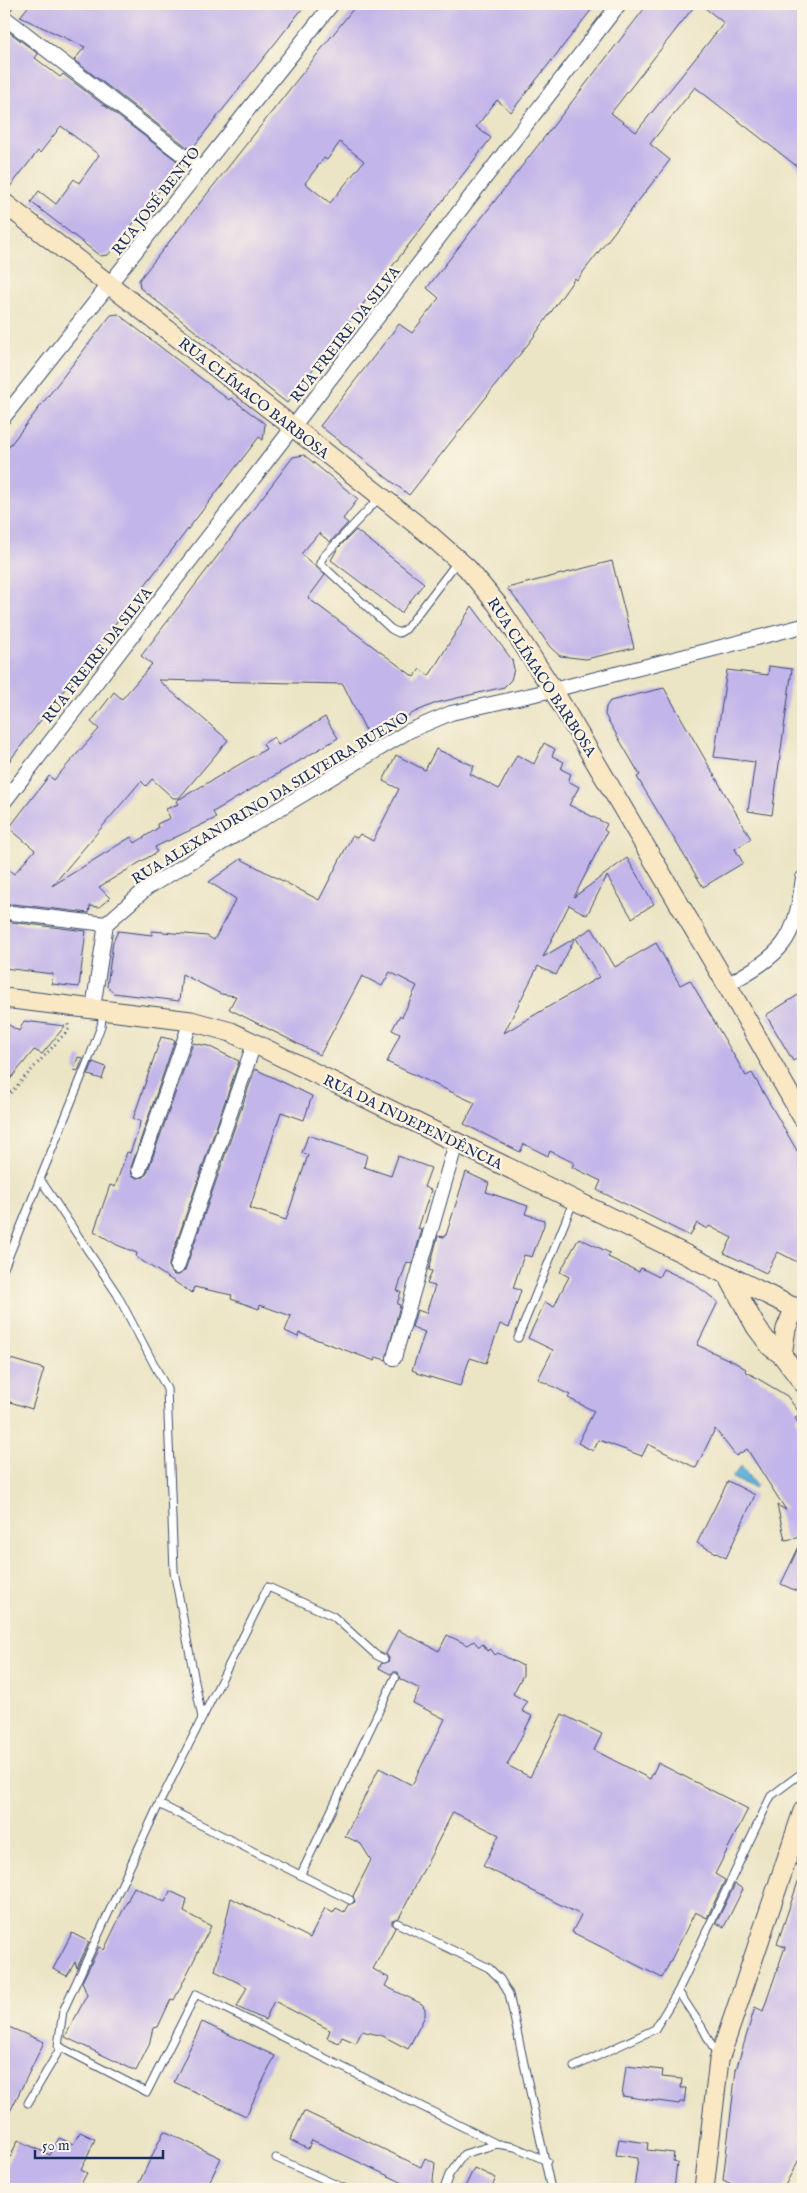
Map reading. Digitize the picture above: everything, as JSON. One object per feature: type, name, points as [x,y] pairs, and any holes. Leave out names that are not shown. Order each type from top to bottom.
[{"type":"main road","name":"RUA CLÍMACO BARBOSA","points":[[4,203],[293,427],[458,560],[498,604],[553,690],[803,1118]]},
{"type":"main road","name":"RUA DA INDEPENDÊNCIA","points":[[4,998],[191,1021],[231,1032],[799,1309]]},
{"type":"main road","points":[[727,1274],[756,1327],[772,1347],[782,1355],[803,1383]]},
{"type":"main road","points":[[782,1355],[786,1329],[799,1309]]},
{"type":"main road","points":[[704,2189],[719,2060],[803,1811]]},
{"type":"street","name":"RUA JOSÉ BENTO","points":[[4,417],[332,4]]},
{"type":"street","name":"RUA FREIRE DA SILVA","points":[[4,802],[620,4]]},
{"type":"street","points":[[4,16],[201,169]]},
{"type":"street","name":"RUA ALEXANDRINO DA SILVEIRA BUENO","points":[[106,924],[147,888],[409,731],[451,714],[803,626]]},
{"type":"street","points":[[727,985],[758,967],[782,948],[793,930],[800,904],[803,878]]},
{"type":"street","points":[[12,913],[106,924],[98,1009]]},
{"type":"street","points":[[139,1170],[191,1021]]},
{"type":"street","points":[[177,1267],[254,1044]]},
{"type":"street","points":[[394,1358],[456,1143]]},
{"type":"lane","points":[[380,497],[323,557],[320,563],[391,629],[399,633],[406,629],[458,560]]},
{"type":"lane","points":[[4,1268],[102,1026],[98,1009]]},
{"type":"lane","points":[[40,1179],[117,1294],[167,1389],[174,1572],[202,1719]]},
{"type":"lane","points":[[518,1338],[574,1200]]},
{"type":"lane","points":[[384,1659],[376,1655],[334,1616],[268,1587],[159,1804],[63,2011],[58,2034],[58,2046],[147,2092],[196,1994],[497,2144],[515,2147],[547,2161]]},
{"type":"lane","points":[[301,1874],[395,1677]]},
{"type":"lane","points":[[574,2067],[655,2029],[678,1991],[772,1796],[803,1772]]},
{"type":"lane","points":[[159,1804],[350,1900]]},
{"type":"lane","points":[[397,1923],[489,1968],[500,1979],[509,1994],[547,2161],[551,2189]]},
{"type":"lane","points":[[678,1991],[703,2029],[719,2060]]},
{"type":"lane","points":[[28,2103],[61,2047]]},
{"type":"lane","points":[[444,2189],[450,2175],[464,2154],[497,2144]]},
{"type":"lane","points":[[276,2158],[346,2189]]},
{"type":"path","points":[[4,1100],[69,1030],[61,1005]]},
{"type":"water","points":[[741,1466],[756,1486],[754,1488],[732,1478]]},
{"type":"building","points":[[30,4],[306,4],[191,150],[74,60],[85,47],[20,17]]},
{"type":"building","points":[[357,4],[596,4],[511,112],[497,100],[476,127],[491,138],[287,403],[140,288],[139,280]],"holes":[[[340,142],[364,161],[330,203],[305,183],[324,158],[327,160]]]},
{"type":"building","points":[[648,4],[696,4],[611,113],[636,132],[724,23],[700,4],[803,4],[803,171],[695,87],[650,144],[670,160],[577,280],[575,278],[532,339],[409,495],[320,426],[399,324],[412,333],[439,298],[427,288]]},
{"type":"building","points":[[8,31],[38,54],[35,58],[60,77],[63,74],[181,164],[108,255],[100,256],[31,202],[39,191],[56,204],[74,179],[79,183],[99,155],[61,126],[40,153],[38,151],[6,192],[4,192],[4,36]]},
{"type":"building","points":[[118,314],[229,400],[231,398],[265,424],[263,440],[259,437],[4,768],[4,453],[111,315]]},
{"type":"building","points":[[304,455],[358,499],[343,519],[348,523],[330,542],[319,533],[301,554],[325,575],[308,598],[414,677],[420,669],[429,676],[472,606],[512,660],[514,669],[511,680],[504,687],[436,703],[369,737],[343,684],[158,680],[228,740],[179,798],[173,798],[152,779],[146,786],[141,781],[52,886],[131,837],[135,843],[158,828],[157,824],[170,818],[166,809],[178,804],[176,801],[266,749],[263,744],[274,737],[278,745],[325,717],[338,738],[213,812],[216,818],[155,847],[157,852],[99,887],[110,898],[99,907],[90,906],[89,913],[13,904],[8,905],[4,911],[4,866],[14,874],[35,850],[9,828],[49,776],[54,780],[99,729],[91,722],[114,692],[122,699],[152,664],[141,656],[293,457]]},
{"type":"building","points":[[356,530],[424,583],[401,613],[331,560],[338,548]]},
{"type":"building","points":[[612,561],[634,648],[586,659],[560,656],[550,647],[507,588]]},
{"type":"building","points":[[769,666],[792,669],[772,815],[748,811],[755,762],[714,757],[727,670],[768,675]]},
{"type":"building","points":[[664,688],[751,839],[735,849],[743,863],[703,887],[637,777],[640,775],[605,715],[606,707],[610,701]]},
{"type":"building","points":[[544,743],[555,749],[552,756],[564,762],[561,769],[571,774],[568,781],[579,787],[569,805],[607,824],[604,830],[607,832],[574,897],[627,858],[654,904],[632,918],[607,876],[587,915],[569,905],[543,957],[575,938],[556,975],[538,966],[504,1033],[599,977],[576,938],[592,928],[615,967],[656,943],[680,985],[690,980],[746,1076],[752,1073],[803,1161],[803,1265],[778,1252],[766,1273],[724,1253],[732,1238],[709,1226],[707,1229],[697,1223],[690,1236],[597,1190],[601,1181],[572,1167],[574,1163],[550,1151],[548,1156],[524,1144],[520,1152],[464,1124],[475,1103],[387,1062],[400,1034],[392,1030],[400,1015],[402,1017],[417,986],[390,972],[382,986],[362,976],[320,1055],[229,1009],[236,996],[221,994],[182,974],[179,1001],[113,993],[107,986],[113,942],[118,931],[152,935],[152,931],[207,936],[214,940],[236,899],[209,882],[241,859],[319,900],[352,836],[357,838],[360,834],[373,841],[399,789],[383,781],[396,755],[425,770],[436,749],[474,766],[470,774],[499,789],[517,755],[534,764]]},
{"type":"building","points":[[4,915],[11,922],[86,931],[79,987],[52,984],[53,974],[4,968]]},
{"type":"building","points":[[803,992],[803,1055],[793,1061],[766,1015]]},
{"type":"building","points":[[24,1021],[65,1026],[42,1054],[34,1050],[4,1087],[4,1022],[19,1031]]},
{"type":"building","points":[[161,1037],[175,1040],[131,1167],[132,1175],[137,1178],[144,1177],[147,1173],[193,1043],[208,1046],[239,1061],[169,1264],[169,1269],[174,1275],[179,1275],[185,1270],[255,1069],[312,1096],[304,1120],[281,1112],[250,1208],[286,1220],[308,1155],[302,1153],[308,1135],[367,1155],[364,1167],[391,1176],[398,1156],[431,1168],[424,1187],[431,1190],[418,1229],[422,1230],[412,1264],[407,1262],[397,1291],[401,1292],[397,1304],[400,1305],[386,1360],[376,1357],[375,1361],[299,1333],[298,1337],[285,1331],[291,1316],[260,1305],[259,1309],[231,1299],[232,1295],[194,1287],[192,1293],[136,1257],[137,1253],[117,1245],[94,1231],[110,1185],[115,1187],[127,1152],[130,1153],[139,1128],[140,1121],[133,1119]]},
{"type":"building","points":[[78,1057],[83,1058],[78,1071],[74,1070]]},
{"type":"building","points":[[93,1062],[106,1067],[102,1079],[88,1075]]},
{"type":"building","points":[[466,1172],[489,1183],[486,1192],[528,1206],[525,1214],[544,1220],[544,1225],[532,1257],[524,1255],[513,1288],[521,1290],[509,1328],[500,1324],[486,1363],[470,1358],[460,1386],[416,1373],[412,1370],[425,1332],[412,1327],[417,1310],[426,1313],[435,1286],[427,1284],[432,1271],[429,1270],[438,1236],[444,1237],[446,1235]]},
{"type":"building","points":[[579,1238],[610,1253],[608,1257],[639,1272],[641,1268],[659,1277],[663,1269],[693,1283],[718,1302],[697,1345],[734,1362],[746,1369],[745,1371],[787,1396],[801,1415],[795,1418],[803,1431],[803,1537],[785,1540],[777,1505],[786,1510],[747,1449],[736,1456],[715,1429],[696,1468],[648,1444],[642,1456],[599,1440],[593,1451],[578,1443],[594,1411],[568,1398],[570,1395],[538,1379],[553,1350],[528,1338],[545,1302],[554,1307],[569,1277],[560,1272]]},
{"type":"building","points":[[4,1357],[44,1369],[32,1409],[4,1400]]},
{"type":"building","points":[[728,1481],[755,1495],[726,1558],[697,1543]]},
{"type":"building","points":[[803,1538],[803,1594],[781,1584]]},
{"type":"building","points":[[398,1630],[439,1651],[447,1635],[468,1645],[474,1641],[479,1647],[483,1644],[487,1651],[491,1649],[495,1655],[498,1653],[523,1666],[523,1675],[513,1694],[527,1702],[522,1711],[532,1716],[507,1765],[530,1777],[562,1714],[602,1734],[594,1750],[650,1779],[658,1763],[748,1809],[715,1874],[725,1880],[707,1918],[695,1912],[662,1978],[572,1932],[581,1915],[483,1866],[499,1835],[453,1812],[399,1918],[392,1920],[395,1928],[373,1969],[389,1978],[385,1986],[422,2004],[425,2009],[425,2016],[408,2049],[383,2036],[362,2031],[356,2043],[342,2037],[339,2043],[327,2038],[330,2030],[274,2001],[265,2020],[237,2007],[247,1987],[215,1971],[231,1898],[310,1938],[325,1908],[333,1913],[336,1908],[344,1912],[348,1905],[355,1902],[353,1896],[371,1860],[361,1844],[345,1836],[379,1768],[412,1785],[445,1719],[413,1703],[420,1689],[400,1679],[398,1672],[390,1674],[379,1668],[381,1664],[388,1662],[389,1658],[386,1654]]},
{"type":"building","points":[[801,1873],[803,1874],[803,2152],[783,2189],[742,2189],[723,2180],[736,2070],[755,2007],[763,2011],[785,1947],[777,1944]]},
{"type":"building","points":[[735,1884],[743,1889],[724,1927],[716,1923]]},
{"type":"building","points":[[134,1887],[165,1902],[170,1891],[187,1899],[184,1912],[211,1926],[174,2000],[171,1999],[158,2027],[153,2028],[149,2045],[136,2071],[65,2037],[87,1995],[82,1982],[99,1947],[104,1950]]},
{"type":"building","points":[[72,1933],[89,1942],[77,1968],[75,1962],[67,1976],[53,1969]]},
{"type":"building","points":[[202,2022],[275,2056],[246,2116],[174,2082]]},
{"type":"building","points":[[4,2025],[44,2042],[4,2124]]},
{"type":"building","points":[[626,2066],[663,2070],[662,2077],[682,2079],[681,2088],[686,2088],[684,2102],[679,2104],[622,2096]]},
{"type":"building","points":[[304,2111],[421,2167],[425,2158],[435,2163],[432,2189],[416,2189],[312,2140],[308,2149],[290,2140]]},
{"type":"building","points":[[164,2131],[221,2158],[206,2189],[136,2189]]},
{"type":"building","points":[[80,2132],[95,2139],[81,2170],[87,2173],[78,2189],[4,2189],[4,2171],[18,2140],[50,2155],[59,2138],[73,2144]]},
{"type":"building","points":[[619,2139],[648,2143],[647,2150],[674,2153],[673,2161],[677,2162],[674,2189],[634,2189],[638,2158],[616,2155]]},
{"type":"building","points":[[474,2168],[496,2178],[491,2189],[464,2189]]}]
